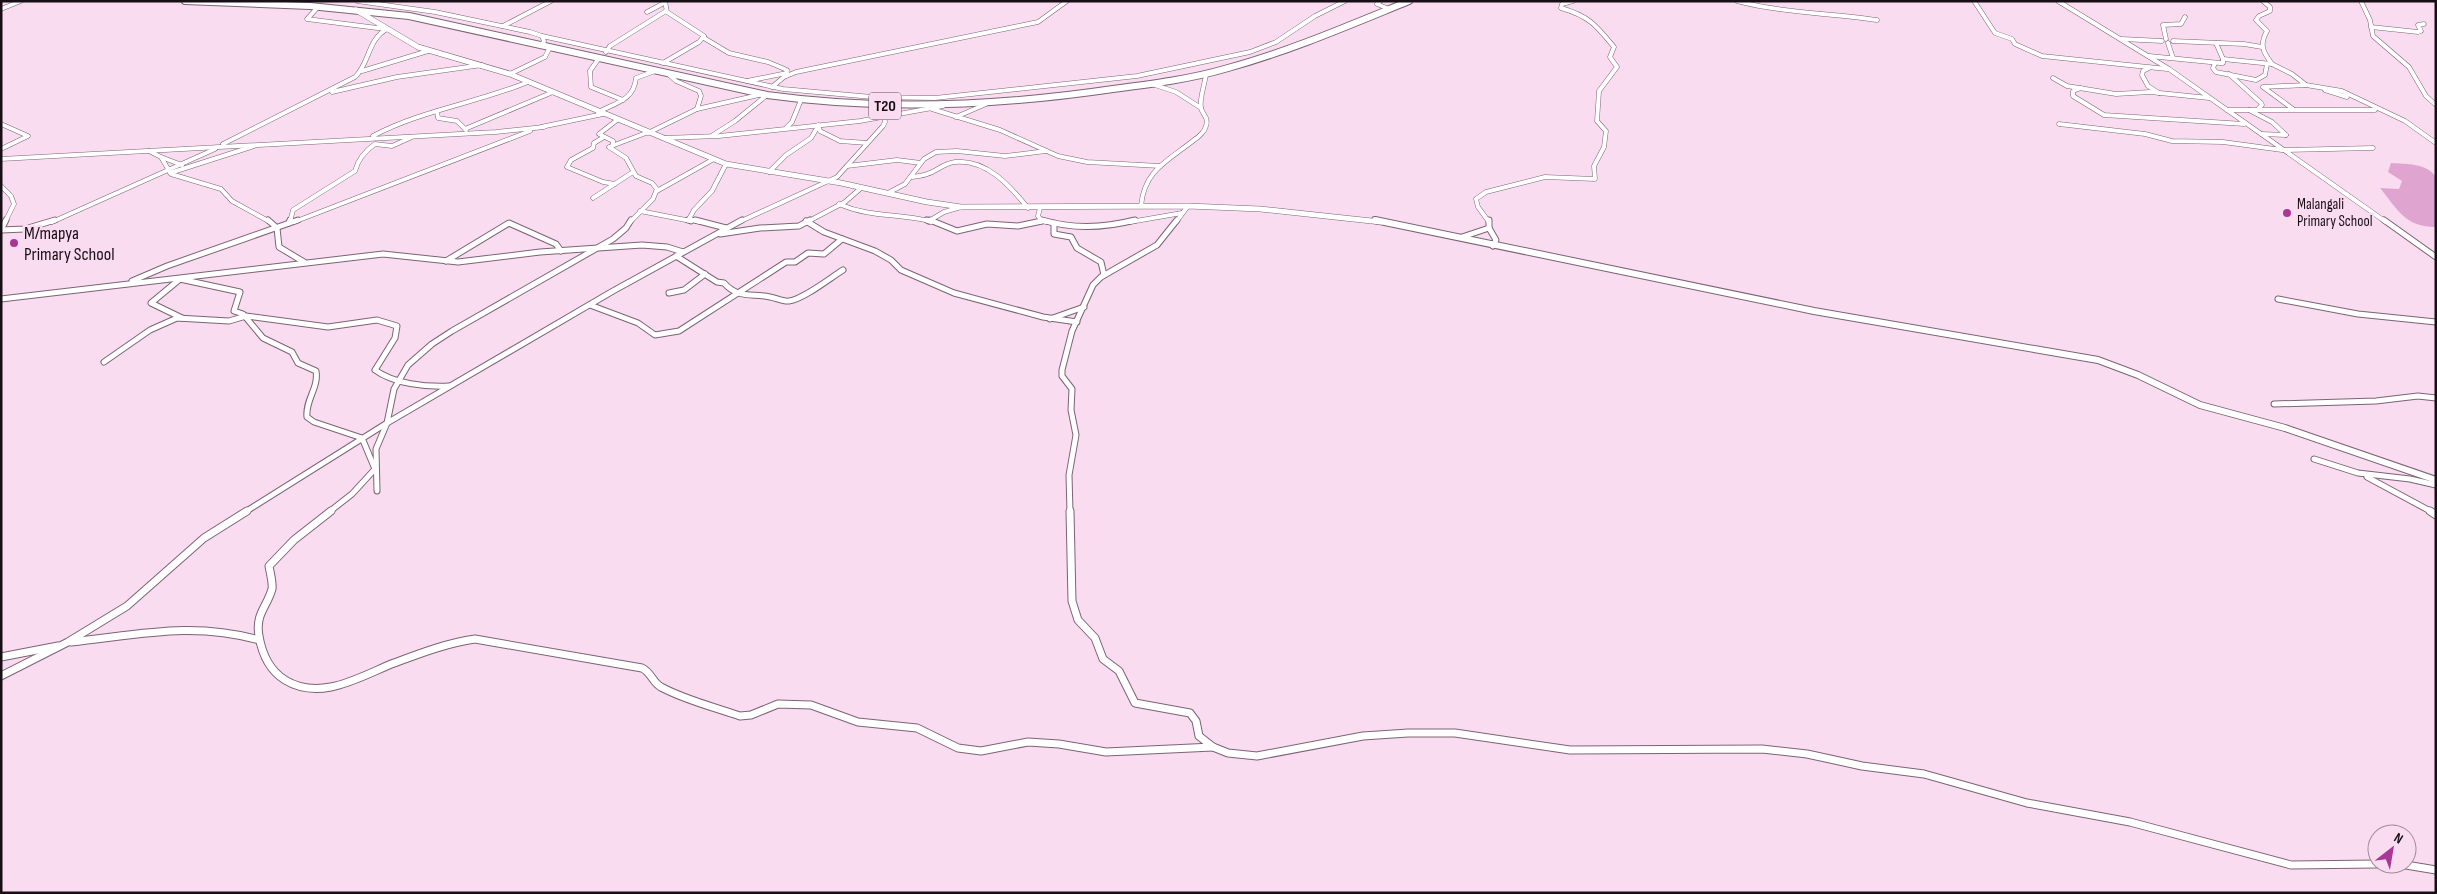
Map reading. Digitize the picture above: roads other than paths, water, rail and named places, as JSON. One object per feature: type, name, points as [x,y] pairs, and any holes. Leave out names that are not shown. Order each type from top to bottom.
[{"type":"main road","name":"T20","points":[[186,1],[275,3],[409,16],[765,95],[801,100],[883,106],[986,104],[1152,84],[1206,74],[1290,48],[1409,1]]},
{"type":"street","points":[[1,9],[21,1]]},
{"type":"street","points":[[357,1],[396,5],[503,26],[606,52],[772,87],[851,96],[918,99],[1137,76],[1262,48],[1345,1]]},
{"type":"street","points":[[503,26],[551,1]]},
{"type":"street","points":[[745,82],[1032,23],[1045,19],[1049,12],[1067,1]]},
{"type":"street","points":[[1380,1],[1376,4],[1389,9]]},
{"type":"street","points":[[1493,246],[1496,240],[1489,228],[1488,218],[1478,207],[1476,199],[1486,192],[1545,177],[1591,180],[1596,176],[1594,166],[1604,147],[1606,131],[1597,121],[1597,98],[1600,87],[1617,67],[1610,57],[1614,50],[1612,44],[1597,25],[1579,14],[1561,8],[1562,4],[1573,1]]},
{"type":"street","points":[[1737,1],[1763,8],[1830,13],[1877,20]]},
{"type":"street","points":[[1974,1],[1995,32],[2012,39],[2015,44],[2037,55],[2169,69]]},
{"type":"street","points":[[2058,1],[2169,69],[2436,257]]},
{"type":"street","points":[[2263,1],[2271,9],[2256,19],[2267,31],[2263,37],[2262,47],[2263,54],[2270,64]]},
{"type":"street","points":[[2361,1],[2370,20],[2373,36],[2408,67],[2426,96],[2436,105]]},
{"type":"street","points":[[646,12],[663,2],[666,11],[729,53],[772,63],[787,70],[787,74]]},
{"type":"street","points":[[319,6],[307,19],[387,29]]},
{"type":"street","points":[[355,10],[428,51],[510,74],[647,133],[726,164],[828,180],[961,207],[1188,206],[1269,210],[1368,219],[1814,311],[2098,360],[2138,375],[2200,405],[2294,431],[2436,480]]},
{"type":"street","points":[[606,52],[610,46],[666,11]]},
{"type":"street","points":[[2173,58],[2163,25],[2180,24],[2185,17]]},
{"type":"street","points":[[2371,27],[2418,32],[2421,31],[2418,26],[2424,24]]},
{"type":"street","points":[[362,71],[367,53],[379,33],[387,29]]},
{"type":"street","points":[[542,36],[544,41],[542,45]]},
{"type":"street","points":[[664,63],[704,38]]},
{"type":"street","points":[[2122,39],[2244,44],[2262,47]]},
{"type":"street","points":[[2216,43],[2223,59]]},
{"type":"street","points":[[510,74],[544,57],[550,47]]},
{"type":"street","points":[[169,172],[181,164],[351,79],[362,71],[428,51]]},
{"type":"street","points":[[2148,56],[2215,63],[2223,63],[2223,59]]},
{"type":"street","points":[[599,58],[590,71],[591,87],[605,95],[617,96],[622,100]]},
{"type":"street","points":[[2223,59],[2270,64],[2292,74],[2306,85]]},
{"type":"street","points":[[2215,63],[2213,66],[2214,70],[2258,80],[2265,74],[2270,64]]},
{"type":"street","points":[[315,97],[397,77],[482,65]]},
{"type":"street","points":[[674,75],[678,66]]},
{"type":"street","points":[[2150,68],[2143,72],[2142,75],[2148,86],[2160,93]]},
{"type":"street","points":[[128,283],[167,266],[277,228],[498,142],[544,127],[601,113],[633,93],[636,78],[655,71]]},
{"type":"street","points":[[667,74],[676,81],[699,91],[701,96],[697,109]]},
{"type":"street","points":[[772,87],[787,74]]},
{"type":"street","points":[[1201,108],[1206,74]]},
{"type":"street","points":[[2229,74],[2261,103],[2262,105],[2258,110]]},
{"type":"street","points":[[2053,78],[2062,84],[2122,94],[2160,93],[2210,98]]},
{"type":"street","points":[[371,138],[404,122],[437,111],[490,98],[528,82]]},
{"type":"street","points":[[1141,206],[1140,197],[1144,184],[1154,170],[1190,145],[1207,124],[1207,118],[1201,108],[1176,92],[1152,84]]},
{"type":"street","points":[[2293,109],[2263,87],[2306,85],[2366,103],[2404,121],[2436,143]]},
{"type":"street","points":[[2081,88],[2073,91],[2073,96],[2091,109],[2104,114],[2246,124]]},
{"type":"street","points":[[466,131],[553,92]]},
{"type":"street","points":[[657,190],[652,181],[635,175],[627,165],[626,158],[610,148],[613,144],[647,133],[697,109],[765,95]]},
{"type":"street","points":[[711,136],[735,121],[765,95]]},
{"type":"street","points":[[786,128],[792,122],[801,100]]},
{"type":"street","points":[[956,117],[986,104]]},
{"type":"street","points":[[1,676],[66,644],[127,606],[204,538],[387,423],[590,304],[726,228],[837,177],[883,126],[883,106]]},
{"type":"street","points":[[659,138],[711,136],[817,126],[884,117],[943,106]]},
{"type":"street","points":[[932,109],[1000,130],[1046,152],[1087,162],[1160,166]]},
{"type":"street","points":[[2227,110],[2381,111]]},
{"type":"street","points":[[2248,110],[2272,122],[2286,135],[2259,134]]},
{"type":"street","points":[[437,111],[436,115],[438,118],[457,121],[466,131]]},
{"type":"street","points":[[613,144],[613,141],[599,134],[617,120]]},
{"type":"street","points":[[1,124],[28,136],[1,149]]},
{"type":"street","points":[[2058,124],[2145,134],[2172,141],[2217,141],[2282,150],[2373,148]]},
{"type":"street","points":[[817,126],[840,141],[867,143]]},
{"type":"street","points":[[769,172],[786,155],[811,138],[817,126]]},
{"type":"street","points":[[1,159],[544,127]]},
{"type":"street","points":[[289,223],[293,210],[355,171],[357,162],[369,148],[375,144],[392,146],[420,134]]},
{"type":"street","points":[[205,148],[240,136]]},
{"type":"street","points":[[604,137],[594,143],[593,148],[571,160],[567,168],[592,176],[601,183],[615,184]]},
{"type":"street","points":[[1,186],[11,196],[14,204],[1,230],[25,229],[47,224],[158,175],[192,167],[263,143]]},
{"type":"street","points":[[146,150],[192,167]]},
{"type":"street","points":[[888,193],[902,188],[930,154],[947,150],[1001,156],[1046,152]]},
{"type":"street","points":[[161,156],[169,172],[177,177],[220,189],[228,200],[256,213],[277,228],[279,246],[304,262]]},
{"type":"street","points":[[712,160],[689,172],[681,179],[657,190],[653,199],[620,234],[609,242],[595,248],[536,284],[440,338],[408,365],[398,379],[387,423],[376,449],[374,469],[360,486],[309,527],[269,566],[272,588],[262,603],[258,615],[259,640],[265,660],[272,669],[298,686],[310,688],[341,683],[456,642],[475,639],[642,668],[647,670],[657,685],[670,692],[740,716],[751,715],[778,704],[797,703],[811,705],[858,722],[917,728],[966,750],[988,750],[1028,742],[1059,744],[1106,752],[1213,747]]},
{"type":"street","points":[[847,166],[898,160],[920,164]]},
{"type":"street","points":[[912,177],[930,174],[938,168],[956,162],[973,165],[993,172],[1010,186],[1028,208]]},
{"type":"street","points":[[693,221],[689,219],[694,210],[712,191],[726,164]]},
{"type":"street","points":[[594,198],[633,172]]},
{"type":"street","points":[[713,236],[760,228],[797,226],[854,196],[861,188]]},
{"type":"street","points":[[839,204],[862,213],[890,217],[910,216],[958,230],[987,224],[1018,226],[1042,221],[1107,227],[1150,217],[1182,213]]},
{"type":"street","points":[[1188,206],[1157,245],[1104,275],[1093,285],[1077,322],[1062,370],[1062,376],[1072,389],[1071,410],[1076,435],[1068,493],[1070,582],[1075,614],[1095,638],[1103,659],[1119,671],[1135,703],[1150,708],[1189,712],[1195,717],[1199,736],[1213,747],[1228,753],[1257,756],[1363,736],[1455,733],[1561,749],[1768,749],[1807,754],[1862,766],[1924,774],[2027,803],[2169,831],[2260,858],[2291,865],[2367,864]]},
{"type":"street","points":[[929,221],[946,211],[961,207]]},
{"type":"street","points":[[1040,208],[1038,216],[1042,221]]},
{"type":"street","points":[[640,211],[726,228]]},
{"type":"street","points":[[806,222],[817,226],[824,232],[875,251],[895,263],[901,270],[939,287],[977,300],[1050,319],[1077,322]]},
{"type":"street","points":[[446,261],[509,223],[556,244],[561,251]]},
{"type":"street","points":[[1054,223],[1054,234],[1071,237],[1077,248],[1101,262],[1104,275]]},
{"type":"street","points":[[1456,238],[1477,234],[1489,228]]},
{"type":"street","points":[[590,304],[638,324],[655,335],[679,331],[786,262],[795,262],[808,253],[824,254],[842,239]]},
{"type":"street","points":[[1,299],[46,293],[77,292],[128,283],[180,279],[304,262],[383,254],[446,261],[650,245],[683,252]]},
{"type":"street","points":[[676,256],[749,297],[768,296],[784,301],[794,300],[843,270]]},
{"type":"street","points":[[670,293],[682,292],[705,274]]},
{"type":"street","points":[[180,279],[240,292],[234,311],[246,316],[263,338],[292,352],[298,363],[316,371],[317,380],[307,403],[307,417],[328,427],[362,438]]},
{"type":"street","points":[[180,279],[151,303],[182,318]]},
{"type":"street","points":[[2278,299],[2358,314],[2436,322]]},
{"type":"street","points":[[1050,319],[1084,308]]},
{"type":"street","points":[[104,362],[155,327],[173,318],[229,321],[246,316],[267,317],[328,326],[377,320],[397,326],[397,335],[375,370],[390,378],[435,388],[452,386]]},
{"type":"street","points":[[2274,404],[2286,402],[2384,400],[2418,396],[2436,398]]},
{"type":"street","points":[[362,438],[374,469],[377,491]]},
{"type":"street","points":[[2314,459],[2358,473],[2421,504],[2436,516]]},
{"type":"street","points":[[2358,473],[2410,479],[2436,485]]},
{"type":"street","points":[[1,657],[66,644],[183,628],[238,633],[259,640]]},
{"type":"street","points":[[2417,867],[2436,870]]},
{"type":"place","name":"Malangali Primary School","points":[[2287,213]]},
{"type":"place","name":"M/mapya Primary School","points":[[14,243]]}]
